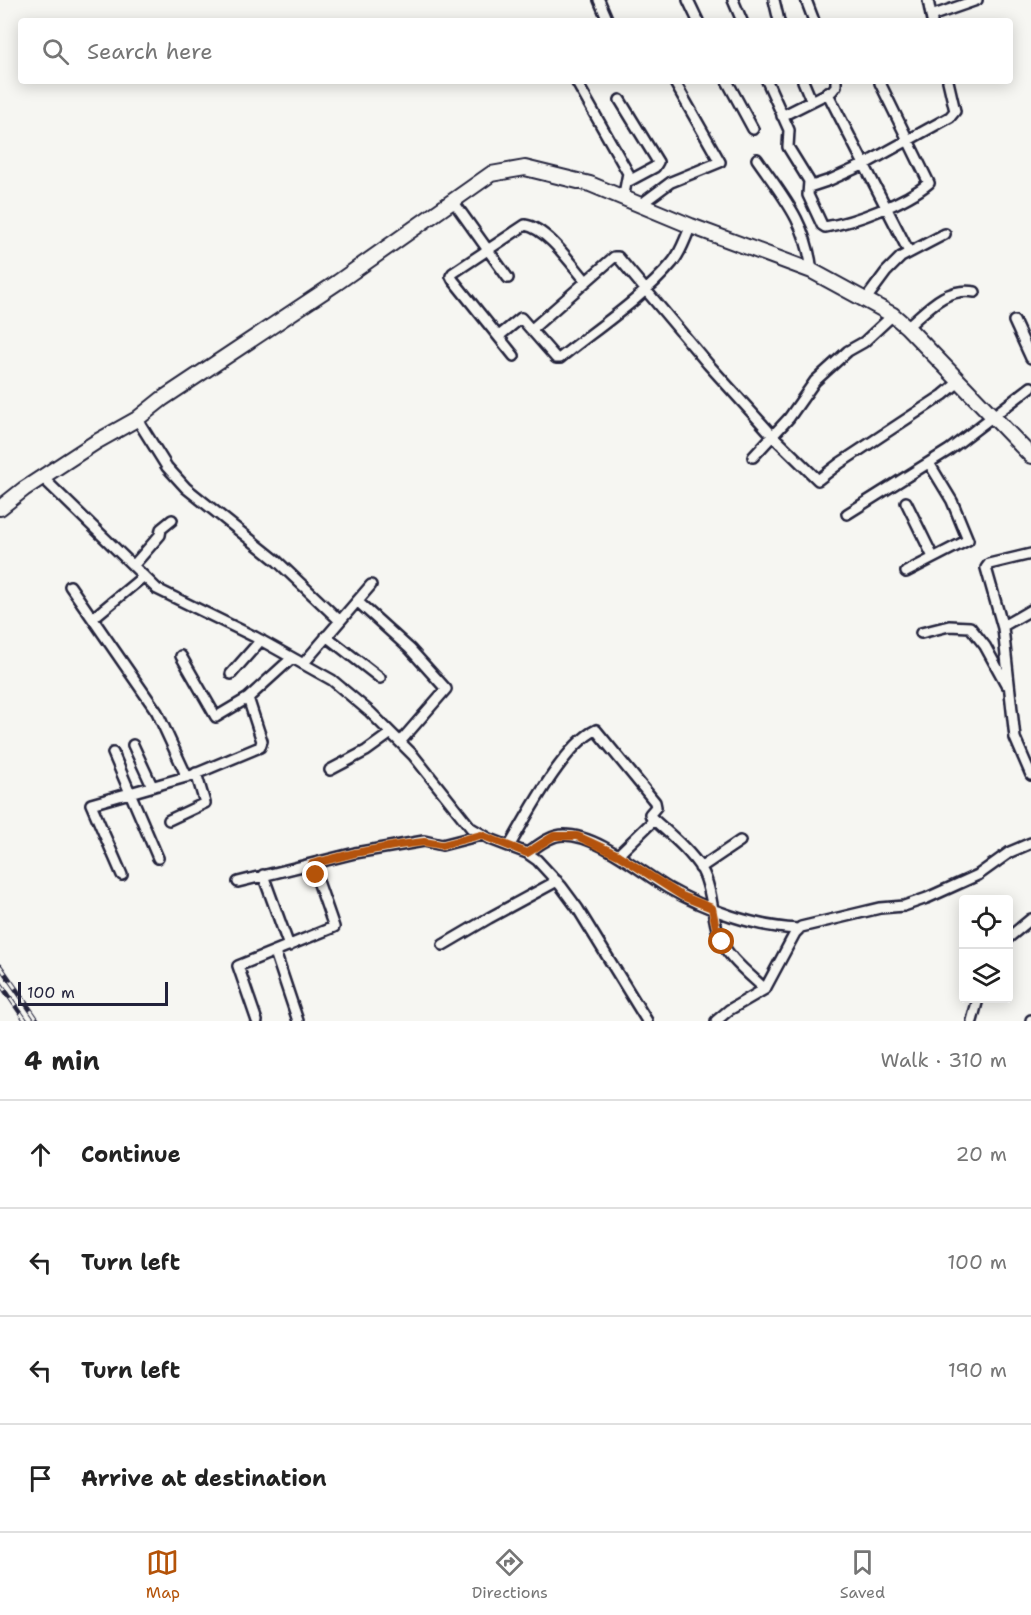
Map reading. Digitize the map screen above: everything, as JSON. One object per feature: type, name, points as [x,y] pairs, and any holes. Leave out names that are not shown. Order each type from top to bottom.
[{"type":"main road","points":[[0,508],[42,477],[136,419],[162,399],[306,304],[491,174],[525,168],[590,184],[691,226],[812,271],[866,299],[908,327],[1031,456]]},
{"type":"street","points":[[599,0],[604,18]]},
{"type":"street","points":[[688,0],[697,18]]},
{"type":"street","points":[[733,0],[741,18]]},
{"type":"street","points":[[774,0],[778,18]]},
{"type":"street","points":[[806,0],[813,18]]},
{"type":"street","points":[[928,0],[932,18],[977,0]]},
{"type":"street","points":[[578,84],[628,173],[623,199]]},
{"type":"street","points":[[640,205],[676,179],[720,162],[676,84]]},
{"type":"street","points":[[729,84],[753,129]]},
{"type":"street","points":[[768,84],[790,135],[788,147],[809,181],[808,195],[824,227],[851,222],[886,207],[929,183],[880,84]]},
{"type":"street","points":[[804,84],[811,100]]},
{"type":"street","points":[[782,116],[835,88],[836,84]]},
{"type":"street","points":[[809,187],[863,165],[954,114],[955,107],[949,84]]},
{"type":"street","points":[[827,92],[909,252]]},
{"type":"street","points":[[620,100],[658,162],[655,167],[627,182]]},
{"type":"street","points":[[757,159],[799,222],[809,248],[812,271]]},
{"type":"street","points":[[453,201],[508,278]]},
{"type":"street","points":[[514,356],[451,278],[453,273],[522,227],[530,226],[545,236],[586,281]]},
{"type":"street","points":[[499,336],[521,318],[558,359],[646,288],[675,259],[691,226]]},
{"type":"street","points":[[866,299],[886,272],[909,252],[945,234]]},
{"type":"street","points":[[532,329],[617,257],[646,288],[708,364],[773,436],[818,480],[944,395],[960,381]]},
{"type":"street","points":[[908,327],[941,297],[960,291],[975,292]]},
{"type":"street","points":[[753,457],[789,418],[815,381],[848,351],[864,342],[893,315]]},
{"type":"street","points":[[1014,321],[1031,358]]},
{"type":"street","points":[[847,514],[929,463],[1031,387]]},
{"type":"street","points":[[136,419],[167,467],[186,488],[277,561],[339,620]]},
{"type":"street","points":[[906,572],[967,542],[968,539],[948,494],[929,463]]},
{"type":"street","points":[[42,477],[163,593],[261,640],[337,684],[413,755],[469,826],[481,835],[527,853],[543,866],[578,909],[647,1021]]},
{"type":"street","points":[[906,502],[933,557]]},
{"type":"street","points":[[134,566],[160,535],[161,529],[172,520]]},
{"type":"street","points":[[1031,554],[989,564],[987,567],[1003,626],[1015,738],[1031,775]]},
{"type":"street","points":[[93,618],[144,576]]},
{"type":"street","points":[[303,664],[371,585]]},
{"type":"street","points":[[70,586],[157,712],[205,803],[169,820]]},
{"type":"street","points":[[357,601],[405,644],[447,689],[400,742]]},
{"type":"street","points":[[1003,626],[1031,610]]},
{"type":"street","points":[[921,633],[953,625],[972,628],[995,663],[1008,689]]},
{"type":"street","points":[[326,636],[380,678]]},
{"type":"street","points":[[231,674],[261,640]]},
{"type":"street","points":[[181,656],[216,717],[248,698],[292,658]]},
{"type":"street","points":[[122,875],[91,804],[191,775],[262,745],[248,698]]},
{"type":"street","points":[[510,845],[551,776],[594,730],[598,732],[655,802],[656,807],[650,814],[654,820],[675,839],[700,868],[705,878],[717,933],[734,958],[765,989]]},
{"type":"street","points":[[330,770],[366,751],[391,733]]},
{"type":"street","points":[[133,745],[152,786]]},
{"type":"street","points":[[113,753],[158,858]]},
{"type":"street","points":[[618,855],[654,820]]},
{"type":"street","points":[[238,882],[355,853],[424,842],[442,845],[481,835]]},
{"type":"street","points":[[527,853],[551,838],[561,835],[582,838],[618,855],[676,892],[712,908],[770,926],[798,929],[880,908],[904,906],[948,891],[978,875],[1010,852],[1031,843]]},
{"type":"street","points":[[700,868],[740,841]]},
{"type":"street","points":[[257,1021],[238,968],[240,965],[334,927],[312,864]]},
{"type":"street","points":[[263,875],[289,946]]},
{"type":"street","points":[[443,945],[557,881]]},
{"type":"street","points":[[1013,934],[1031,919]]},
{"type":"street","points":[[716,1021],[729,1010],[765,989],[798,929]]},
{"type":"street","points":[[275,952],[298,1021]]},
{"type":"street","points":[[972,1021],[977,1003]]},
{"type":"railway","points":[[0,966],[38,1021]]},
{"type":"railway","points":[[0,983],[26,1021]]},
{"type":"route","points":[[316,875],[312,864],[399,845],[428,842],[442,845],[481,835],[527,853],[554,836],[577,836],[618,855],[682,896],[712,908],[717,933],[722,942]]}]
